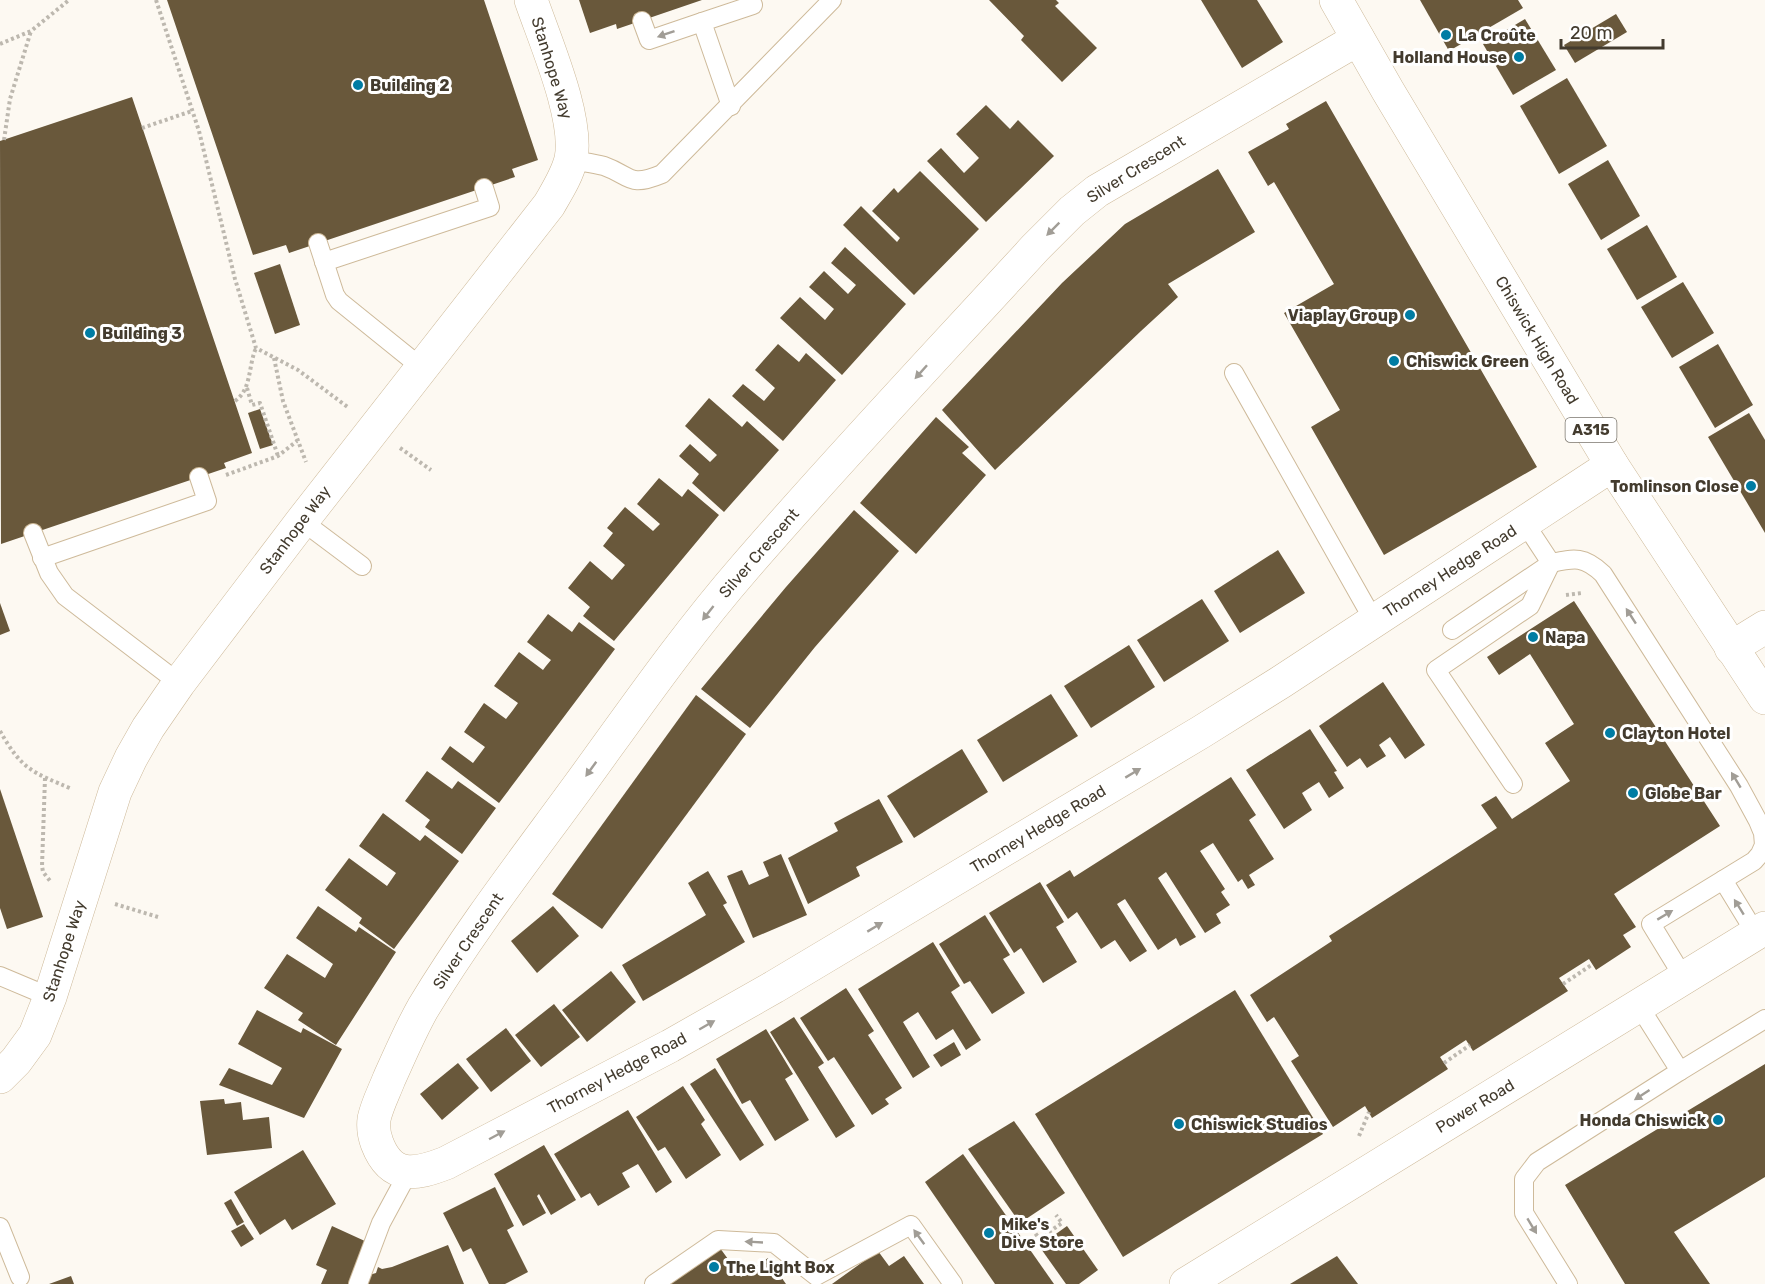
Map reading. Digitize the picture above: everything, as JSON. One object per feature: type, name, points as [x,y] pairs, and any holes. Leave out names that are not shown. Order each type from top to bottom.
[{"type":"street","name":"Stanhope Way","points":[[0,1077],[16,1061],[35,1035],[50,997],[115,792],[148,728],[179,682],[549,205],[562,183],[571,160],[572,134],[565,99],[531,0]]},
{"type":"street","name":"Chiswick High Road","points":[[1336,2],[1612,465],[1765,698]]},
{"type":"street","name":"Silver Crescent","points":[[408,1173],[394,1167],[385,1159],[374,1135],[373,1122],[413,1029],[457,955],[655,681],[742,570],[1035,248],[1072,211],[1097,191],[1358,39]]},
{"type":"street","name":"Thorney Hedge Road","points":[[408,1173],[427,1170],[446,1162],[670,1046],[774,987],[1201,732],[1612,465]]},
{"type":"street","points":[[1731,648],[1765,627]]},
{"type":"street","name":"Power Road","points":[[1186,1284],[1760,931]]},
{"type":"lane","points":[[571,160],[604,166],[631,180],[650,179],[662,174],[731,106],[832,0]]},
{"type":"lane","points":[[642,21],[648,40],[753,5]]},
{"type":"lane","points":[[702,22],[731,106]]},
{"type":"lane","points":[[324,262],[490,207],[484,188]]},
{"type":"lane","points":[[318,243],[335,295],[346,308],[422,368]]},
{"type":"lane","points":[[1234,373],[1374,621]]},
{"type":"lane","points":[[42,558],[207,501],[200,481]]},
{"type":"lane","points":[[302,521],[362,566]]},
{"type":"lane","points":[[1524,522],[1551,563]]},
{"type":"lane","points":[[33,533],[42,558],[57,585],[75,605],[179,682]]},
{"type":"lane","points":[[1452,630],[1551,563],[1578,559],[1588,561],[1603,574],[1744,795],[1761,827],[1764,845],[1754,861],[1651,924],[1684,978]]},
{"type":"lane","points":[[1513,784],[1436,670],[1530,606],[1551,563]]},
{"type":"lane","points":[[1723,880],[1760,931]]},
{"type":"lane","points":[[0,976],[50,997]]},
{"type":"lane","points":[[1639,1006],[1680,1071]]},
{"type":"lane","points":[[1568,1284],[1524,1213],[1524,1179],[1537,1162],[1765,1019]]},
{"type":"lane","points":[[358,1284],[381,1223],[408,1173]]},
{"type":"lane","points":[[654,1284],[718,1240],[774,1243],[816,1276],[910,1225],[953,1284]]},
{"type":"lane","points":[[0,1227],[20,1276]]},
{"type":"path","points":[[156,0],[208,162],[235,279],[256,348],[247,388],[235,401]]},
{"type":"path","points":[[0,44],[31,31],[67,2]]},
{"type":"path","points":[[4,140],[10,99],[31,31]]},
{"type":"path","points":[[142,128],[192,111]]},
{"type":"path","points":[[256,348],[298,370],[355,413]]},
{"type":"path","points":[[274,357],[283,401],[297,441],[307,464],[330,486]]},
{"type":"path","points":[[247,388],[252,405],[260,403],[278,456]]},
{"type":"path","points":[[200,481],[278,456],[297,441]]},
{"type":"path","points":[[398,447],[431,470]]},
{"type":"path","points":[[1530,606],[1535,614],[1570,593],[1586,594]]},
{"type":"path","points":[[0,731],[28,770],[72,789]]},
{"type":"path","points":[[45,778],[42,866],[47,879],[53,885]]},
{"type":"path","points":[[106,901],[158,917]]},
{"type":"path","points":[[1563,984],[1593,964]]},
{"type":"path","points":[[1444,1063],[1470,1045]]},
{"type":"path","points":[[1356,1142],[1369,1112]]},
{"type":"path","points":[[1026,1219],[1041,1242],[1062,1223],[1056,1215]]},
{"type":"building","name":"Building 2","points":[[167,0],[484,0],[538,160],[512,169],[515,177],[289,253],[286,245],[253,255]]},
{"type":"building","points":[[579,0],[702,0],[617,29],[616,24],[590,33]]},
{"type":"building","points":[[989,0],[1056,0],[1059,3],[1055,6],[1097,48],[1062,82],[1021,40],[1024,36]]},
{"type":"building","points":[[1201,0],[1257,0],[1283,42],[1242,68]]},
{"type":"building","points":[[1420,0],[1518,0],[1523,8],[1449,51]]},
{"type":"building","points":[[1616,14],[1627,32],[1575,63],[1564,45]]},
{"type":"building","name":"Holland House","points":[[1525,19],[1556,70],[1513,95],[1483,44]]},
{"type":"building","points":[[1567,78],[1607,146],[1559,174],[1520,106]]},
{"type":"building","name":"Building 3","points":[[132,97],[252,453],[224,463],[226,468],[1,544],[0,141]]},
{"type":"building","name":"Chiswick Green","points":[[1326,101],[1537,467],[1384,555],[1311,427],[1340,410],[1284,313],[1334,284],[1274,182],[1268,186],[1248,152],[1289,129],[1286,124]]},
{"type":"building","points":[[986,105],[1010,129],[1018,120],[1054,156],[986,222],[927,161],[941,148],[964,173],[979,158],[956,134]]},
{"type":"building","points":[[1608,160],[1640,216],[1601,240],[1568,184]]},
{"type":"building","points":[[1218,169],[1255,232],[1168,284],[1178,297],[995,470],[942,410],[1062,283],[1125,224]]},
{"type":"building","points":[[920,171],[979,229],[914,295],[843,225],[861,206],[897,242],[900,238],[872,211],[894,188],[898,193]]},
{"type":"building","points":[[1647,225],[1677,277],[1637,300],[1607,249]]},
{"type":"building","points":[[845,247],[906,304],[842,375],[780,318],[800,297],[825,320],[834,309],[809,287],[824,271],[848,294],[856,285],[831,263]]},
{"type":"building","points":[[280,264],[300,325],[275,334],[254,273]]},
{"type":"building","points":[[1683,282],[1714,333],[1672,358],[1641,307]]},
{"type":"building","points":[[778,344],[799,362],[806,353],[836,380],[783,441],[732,396],[743,384],[764,401],[775,388],[755,370]]},
{"type":"building","points":[[1718,344],[1753,405],[1715,428],[1679,367]]},
{"type":"building","points":[[709,398],[742,427],[747,421],[779,450],[724,512],[692,483],[699,474],[679,456],[690,444],[710,462],[717,455],[685,426]]},
{"type":"building","points":[[260,409],[273,445],[260,449],[248,413]]},
{"type":"building","name":"Tomlinson Close","points":[[1749,413],[1765,440],[1765,533],[1708,437]]},
{"type":"building","points":[[936,417],[969,447],[962,453],[986,475],[916,554],[860,503]]},
{"type":"building","points":[[659,478],[682,497],[688,489],[719,515],[614,641],[583,616],[590,607],[568,588],[590,561],[612,580],[625,565],[603,546],[613,533],[607,528],[625,507],[653,531],[660,524],[637,504]]},
{"type":"building","points":[[854,510],[899,551],[815,647],[750,728],[701,689]]},
{"type":"building","points":[[1278,550],[1305,593],[1240,633],[1214,591]]},
{"type":"building","points":[[1202,599],[1229,641],[1164,682],[1137,640]]},
{"type":"building","points":[[1574,601],[1720,826],[1614,894],[1636,927],[1623,935],[1631,947],[1596,970],[1589,959],[1559,978],[1568,991],[1473,1051],[1466,1040],[1440,1057],[1448,1069],[1372,1118],[1365,1106],[1333,1127],[1291,1061],[1299,1056],[1274,1017],[1267,1022],[1250,995],[1332,941],[1329,936],[1497,828],[1481,805],[1496,796],[1512,819],[1570,781],[1545,743],[1574,724],[1530,654],[1499,675],[1487,657]]},
{"type":"building","points":[[0,603],[10,631],[0,635]]},
{"type":"building","points":[[548,614],[572,632],[579,622],[615,649],[499,803],[441,759],[450,746],[473,763],[485,747],[464,732],[484,703],[506,719],[513,710],[518,703],[494,686],[519,652],[543,670],[551,660],[527,642]]},
{"type":"building","points":[[1129,645],[1155,687],[1091,728],[1064,686]]},
{"type":"building","points":[[1383,682],[1425,745],[1405,759],[1390,737],[1379,745],[1386,756],[1367,768],[1360,758],[1347,767],[1319,726]]},
{"type":"building","points":[[1051,694],[1078,736],[1003,782],[977,740]]},
{"type":"building","points":[[696,695],[746,734],[602,929],[552,894]]},
{"type":"building","points":[[1310,729],[1337,771],[1334,772],[1344,788],[1329,798],[1319,782],[1302,793],[1312,810],[1284,829],[1246,770]]},
{"type":"building","points":[[962,749],[988,792],[914,838],[887,796]]},
{"type":"building","points":[[427,771],[452,789],[458,781],[496,808],[462,854],[425,827],[430,820],[405,801]]},
{"type":"building","points":[[1231,777],[1256,815],[1249,820],[1274,859],[1249,875],[1255,885],[1248,889],[1242,879],[1238,882],[1213,843],[1200,851],[1225,889],[1221,892],[1230,905],[1216,914],[1221,923],[1205,933],[1166,872],[1158,878],[1196,937],[1180,946],[1176,938],[1158,950],[1125,899],[1117,904],[1147,951],[1130,962],[1115,940],[1101,949],[1077,912],[1068,919],[1046,885],[1070,870],[1074,877]]},
{"type":"building","points":[[0,789],[43,917],[7,929],[0,908]]},
{"type":"building","points":[[879,799],[903,842],[856,867],[860,876],[808,904],[788,858],[838,831],[834,823]]},
{"type":"building","points":[[383,813],[420,841],[425,835],[459,861],[394,949],[359,923],[362,918],[325,890],[349,858],[387,886],[396,873],[359,846]]},
{"type":"building","points":[[781,854],[807,915],[753,938],[727,876],[742,870],[749,885],[769,876],[763,862]]},
{"type":"building","points":[[708,871],[727,903],[723,905],[745,942],[643,1001],[622,965],[706,915],[688,883]]},
{"type":"building","points":[[1040,882],[1064,922],[1056,927],[1077,962],[1043,983],[1021,948],[1014,953],[989,913]]},
{"type":"building","points":[[318,906],[356,932],[359,927],[396,952],[336,1045],[298,1020],[303,1013],[264,988],[287,954],[325,978],[333,964],[296,938]]},
{"type":"building","points":[[553,906],[579,936],[537,973],[511,941]]},
{"type":"building","points":[[985,915],[1010,955],[1003,959],[1025,993],[992,1014],[970,981],[964,984],[939,944]]},
{"type":"building","points":[[933,942],[960,986],[951,992],[981,1040],[966,1050],[953,1029],[936,1040],[918,1012],[903,1022],[930,1067],[913,1078],[858,989]]},
{"type":"building","points":[[611,971],[636,1002],[587,1042],[562,1010]]},
{"type":"building","points":[[846,988],[874,1031],[868,1035],[902,1088],[885,1099],[889,1104],[872,1115],[834,1057],[828,1061],[800,1018]]},
{"type":"building","name":"Chiswick Studios","points":[[1235,990],[1323,1134],[1123,1257],[1035,1114]]},
{"type":"building","points":[[554,1004],[580,1037],[541,1067],[515,1035]]},
{"type":"building","points":[[257,1010],[301,1033],[303,1028],[342,1049],[304,1118],[219,1085],[229,1068],[272,1085],[282,1068],[238,1044]]},
{"type":"building","points":[[794,1017],[824,1063],[818,1067],[855,1126],[836,1138],[770,1032]]},
{"type":"building","points":[[506,1028],[531,1061],[491,1092],[466,1059]]},
{"type":"building","points":[[766,1029],[793,1074],[785,1079],[809,1120],[775,1141],[750,1100],[742,1104],[716,1059]]},
{"type":"building","points":[[954,1042],[961,1055],[941,1067],[933,1055]]},
{"type":"building","points":[[458,1063],[479,1088],[442,1120],[420,1094]]},
{"type":"building","name":"Honda Chiswick","points":[[1765,1064],[1765,1177],[1674,1232],[1710,1284],[1625,1284],[1565,1185]]},
{"type":"building","points":[[715,1068],[764,1145],[740,1161],[690,1084]]},
{"type":"building","points":[[683,1086],[705,1120],[701,1124],[721,1155],[686,1179],[665,1147],[658,1151],[636,1117]]},
{"type":"building","points":[[224,1099],[225,1104],[241,1102],[243,1120],[269,1117],[272,1148],[207,1155],[200,1101]]},
{"type":"building","points":[[628,1110],[672,1182],[656,1193],[638,1164],[622,1173],[630,1187],[598,1206],[590,1193],[581,1198],[554,1154]]},
{"type":"building","points":[[1014,1121],[1065,1193],[1020,1223],[968,1149]]},
{"type":"building","points":[[544,1145],[576,1200],[551,1215],[539,1194],[537,1196],[546,1213],[523,1226],[494,1174]]},
{"type":"building","points":[[303,1150],[336,1204],[292,1230],[285,1219],[260,1235],[234,1192]]},
{"type":"building","name":"Mike's Dive Store","points":[[963,1154],[1054,1284],[995,1284],[925,1182]]},
{"type":"building","points":[[495,1187],[514,1226],[507,1230],[528,1272],[505,1284],[489,1284],[471,1248],[463,1252],[443,1213]]},
{"type":"building","points":[[231,1199],[244,1222],[237,1226],[224,1203]]},
{"type":"building","points":[[244,1224],[254,1239],[241,1247],[231,1231]]},
{"type":"building","points":[[332,1226],[367,1242],[349,1284],[321,1284],[327,1270],[316,1265]]},
{"type":"building","points":[[1067,1226],[1098,1270],[1079,1284],[1066,1284],[1039,1246]]},
{"type":"building","points":[[448,1245],[464,1284],[366,1284],[369,1275],[376,1273],[378,1267],[382,1269],[392,1267]]},
{"type":"building","name":"The Light Box","points":[[720,1248],[741,1277],[768,1258],[786,1284],[670,1284]]},
{"type":"building","name":"The Light Box","points":[[878,1251],[889,1266],[904,1256],[924,1284],[832,1284]]},
{"type":"building","points":[[1337,1256],[1358,1284],[1290,1284]]},
{"type":"building","points":[[71,1276],[74,1284],[49,1284]]},
{"type":"place","name":"La Croûte","points":[[1446,35]]},
{"type":"place","name":"Holland House","points":[[1519,57]]},
{"type":"place","name":"Building 2","points":[[358,85]]},
{"type":"place","name":"Viaplay Group","points":[[1410,315]]},
{"type":"place","name":"Building 3","points":[[90,333]]},
{"type":"place","name":"Chiswick Green","points":[[1394,361]]},
{"type":"place","name":"Tomlinson Close","points":[[1751,486]]},
{"type":"place","name":"Napa","points":[[1533,637]]},
{"type":"place","name":"Clayton Hotel","points":[[1610,733]]},
{"type":"place","name":"Globe Bar","points":[[1633,793]]},
{"type":"place","name":"Honda Chiswick","points":[[1718,1120]]},
{"type":"place","name":"Chiswick Studios","points":[[1179,1124]]},
{"type":"place","name":"Mike's Dive Store","points":[[989,1233]]},
{"type":"place","name":"The Light Box","points":[[714,1267]]}]
